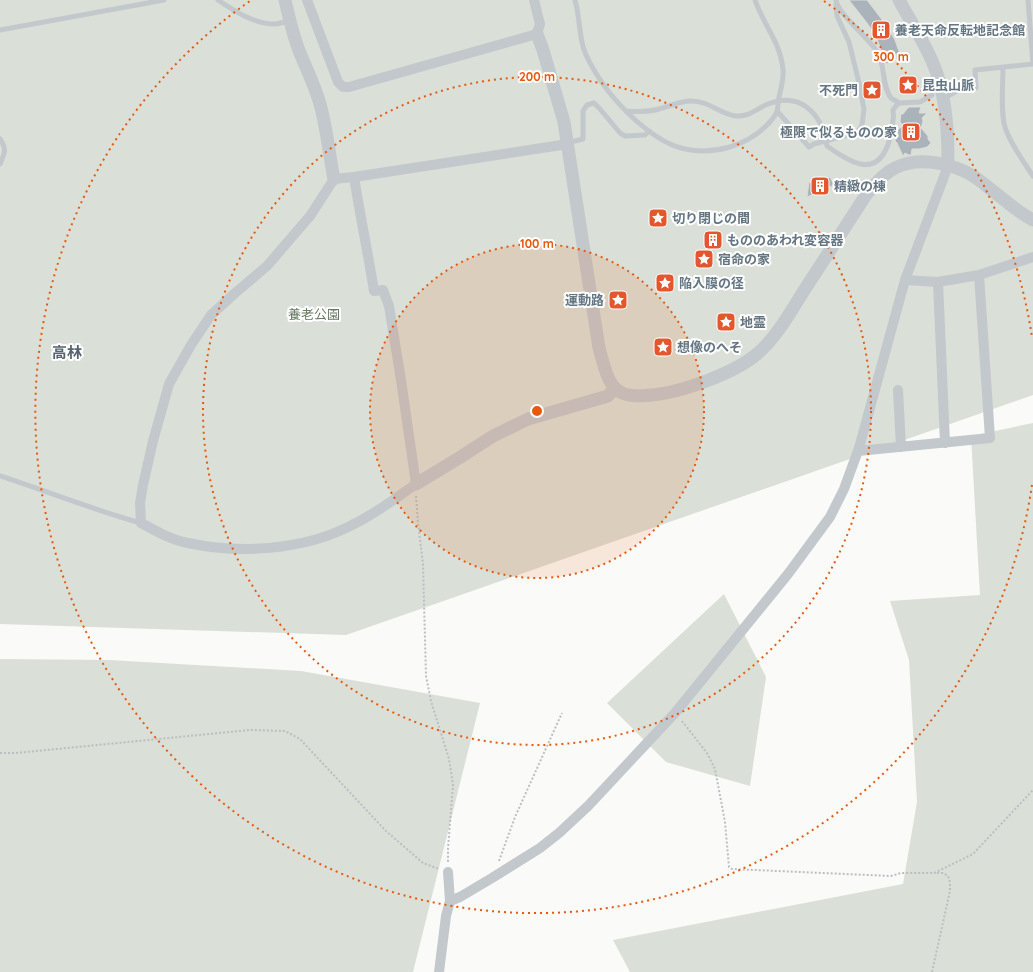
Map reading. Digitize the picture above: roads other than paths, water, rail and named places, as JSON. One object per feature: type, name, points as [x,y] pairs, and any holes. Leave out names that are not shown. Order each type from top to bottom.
[{"type":"street","points":[[285,0],[299,52],[313,82],[320,103],[326,127],[334,179],[310,216],[267,266],[211,315],[183,358],[169,384],[153,441],[140,503],[141,523],[161,534],[187,543],[223,548],[254,549],[316,540],[346,528],[374,514],[416,484],[500,432],[528,419],[608,396],[614,389]]},
{"type":"street","points":[[307,0],[338,82],[343,87],[350,87],[537,34]]},
{"type":"street","points":[[534,0],[540,24],[537,34],[571,142],[599,348],[606,374],[614,389],[629,396],[676,391],[697,385],[736,367],[757,354],[780,328],[866,195],[880,179],[894,168],[912,162],[927,162],[948,166],[966,172],[988,187],[1018,212],[1033,220]]},
{"type":"street","points":[[450,901],[460,897],[540,848],[559,833],[588,806],[675,713],[788,574],[830,517],[844,489],[858,451],[905,280],[948,166],[948,138],[938,97],[938,79],[931,59],[899,0]]},
{"type":"street","points":[[334,179],[571,142]]},
{"type":"street","points":[[354,177],[374,291],[383,290],[389,306],[416,484]]},
{"type":"street","points":[[905,280],[938,282],[979,275],[1033,257]]},
{"type":"street","points":[[858,451],[990,438],[979,275]]},
{"type":"street","points":[[938,282],[945,442]]},
{"type":"street","points":[[898,390],[901,447]]},
{"type":"street","points":[[439,972],[446,916],[450,901],[448,872]]},
{"type":"lane","points":[[0,30],[164,0]]},
{"type":"lane","points":[[218,0],[238,13],[264,23],[276,24],[290,21]]},
{"type":"lane","points":[[575,0],[582,44],[596,74],[612,96],[641,126],[650,132],[684,149],[706,152],[723,149],[744,142],[757,134],[778,112],[783,69],[779,49],[757,7],[755,0]]},
{"type":"lane","points":[[836,2],[846,16],[866,37],[879,54],[884,81],[891,97],[899,103],[920,102],[959,90],[976,88],[976,70],[1033,64],[1028,0]]},
{"type":"lane","points":[[778,112],[809,147],[826,140],[852,134],[859,130],[862,125],[864,109],[849,42],[837,16],[836,2]]},
{"type":"lane","points":[[1003,68],[1002,102],[1005,129],[1017,152],[1033,176]]},
{"type":"lane","points":[[626,110],[638,112],[653,110],[680,102],[690,101],[709,104],[728,114],[738,116],[745,115],[768,104],[785,100],[800,102],[808,107],[824,130],[826,146],[848,161],[868,165],[878,161],[885,152],[894,119],[893,110],[899,103]]},
{"type":"lane","points":[[571,142],[583,139],[583,111],[587,105],[594,103],[620,133],[626,136],[645,135],[650,132]]},
{"type":"lane","points":[[0,139],[4,145],[5,153],[0,164]]},
{"type":"lane","points":[[0,476],[44,490],[108,514],[141,523]]},
{"type":"place","name":"養老天命反転地記念館","points":[[881,30]]},
{"type":"place","name":"昆虫山脈","points":[[908,85]]},
{"type":"place","name":"不死門","points":[[872,90]]},
{"type":"place","name":"極限で似るものの家","points":[[911,132]]},
{"type":"place","name":"精緻の棟","points":[[820,186]]},
{"type":"place","name":"切り閉じの間","points":[[658,218]]},
{"type":"place","name":"もののあわれ変容器","points":[[713,240]]},
{"type":"place","name":"宿命の家","points":[[704,259]]},
{"type":"place","name":"陥入膜の径","points":[[665,283]]},
{"type":"place","name":"運動路","points":[[618,300]]},
{"type":"place","name":"地霊","points":[[726,322]]},
{"type":"place","name":"想像のへそ","points":[[663,347]]},
{"type":"district","name":"高林","points":[[67,352]]},
{"type":"park label","name":"養老公園","points":[[314,314]]}]
